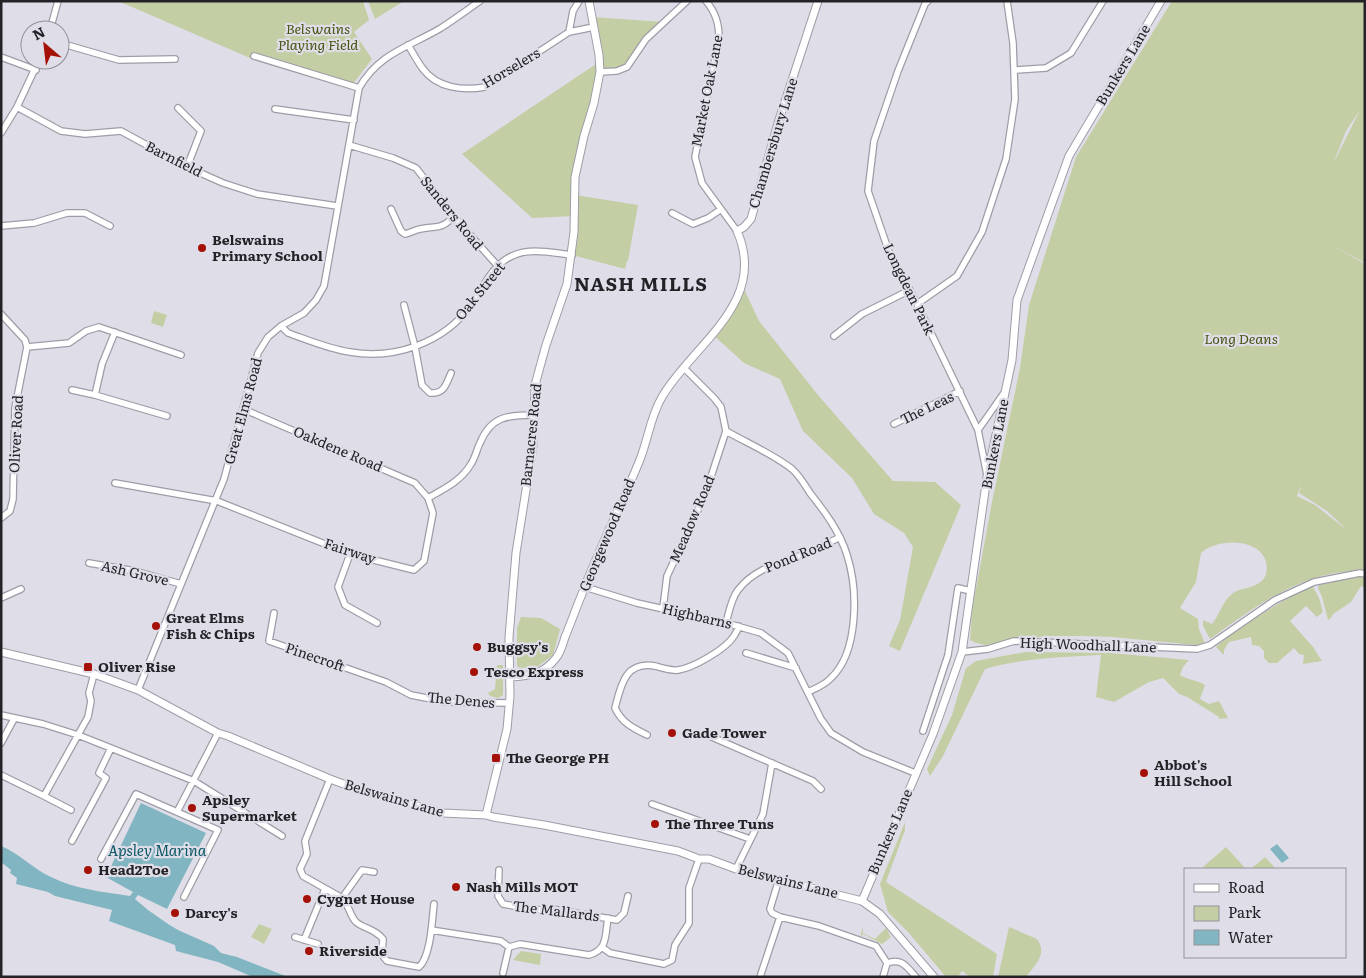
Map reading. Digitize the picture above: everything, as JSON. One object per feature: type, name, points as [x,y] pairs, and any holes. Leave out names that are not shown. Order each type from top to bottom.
[{"type":"street","points":[[53,20],[58,1]]},
{"type":"street","name":"Great Elms Road","points":[[138,690],[224,479],[258,354],[268,336],[304,313],[316,300],[324,286],[359,88],[366,76],[382,59],[441,28],[480,1]]},
{"type":"street","points":[[569,32],[573,11],[579,1]]},
{"type":"street","name":"Barnacres Road","points":[[486,815],[507,729],[510,677],[509,647],[516,553],[533,446],[535,385],[546,345],[567,284],[574,232],[575,177],[600,72],[589,1]]},
{"type":"street","points":[[600,72],[617,72],[627,67],[646,39],[687,1]]},
{"type":"street","name":"Market Oak Lane","points":[[706,1],[717,18],[719,39],[695,158],[702,183],[737,231]]},
{"type":"street","name":"Chambersbury Lane","points":[[737,231],[744,227],[751,218],[778,123],[818,1]]},
{"type":"street","name":"Longdean Park","points":[[928,1],[925,4],[898,71],[874,140],[868,191],[889,252],[910,290],[978,430],[987,477]]},
{"type":"street","points":[[917,304],[956,276],[982,232],[1006,159],[1015,99],[1013,43],[1007,1]]},
{"type":"street","points":[[1015,70],[1046,68],[1071,53],[1103,1]]},
{"type":"street","name":"Bunkers Lane","points":[[862,901],[933,734],[962,652],[987,477],[1012,360],[1017,300],[1069,156],[1161,1]]},
{"type":"street","name":"Horselers","points":[[408,45],[424,71],[444,86],[471,90],[485,87],[569,32],[594,27]]},
{"type":"street","points":[[70,46],[119,60],[175,59]]},
{"type":"street","points":[[254,56],[359,88]]},
{"type":"street","points":[[1,57],[20,64]]},
{"type":"street","points":[[1,133],[36,70]]},
{"type":"street","name":"Barnfield","points":[[17,107],[61,131],[85,134],[121,131],[188,167],[223,183],[257,194],[337,206]]},
{"type":"street","points":[[178,108],[201,130],[188,167]]},
{"type":"street","points":[[275,109],[354,120]]},
{"type":"street","name":"Sanders Road","points":[[348,145],[393,158],[416,168],[479,247],[497,265]]},
{"type":"street","points":[[391,209],[401,231],[405,234],[420,229],[436,228],[454,217]]},
{"type":"street","points":[[672,213],[693,224],[708,218],[720,210]]},
{"type":"street","points":[[1,226],[34,223],[67,213],[85,213],[110,226]]},
{"type":"street","points":[[737,231],[743,246],[744,264],[743,278],[734,306],[684,368],[721,407],[726,431],[793,470],[829,517],[848,556],[853,584],[854,610],[851,642],[843,662],[833,677],[808,692],[821,719],[831,733],[863,752],[915,773]]},
{"type":"street","name":"Oak Street","points":[[281,326],[288,334],[349,352],[377,355],[415,347],[436,336],[455,322],[470,307],[497,265],[512,255],[534,251],[572,255]]},
{"type":"street","points":[[834,336],[862,314],[910,290]]},
{"type":"street","points":[[404,305],[415,347],[422,385],[430,393],[437,393],[444,389],[451,373]]},
{"type":"street","points":[[1,314],[24,340],[27,347],[69,342],[86,331],[99,327],[181,355]]},
{"type":"street","points":[[95,394],[102,364],[115,332]]},
{"type":"street","name":"Oliver Road","points":[[1,518],[10,511],[13,500],[15,408],[27,347]]},
{"type":"street","name":"Georgewood Road","points":[[510,677],[531,676],[546,668],[558,656],[585,587],[639,461],[656,410],[667,388],[684,368]]},
{"type":"street","points":[[72,390],[95,394],[167,416]]},
{"type":"street","points":[[978,430],[1006,390]]},
{"type":"street","name":"The Leas","points":[[894,424],[960,391]]},
{"type":"street","name":"Oakdene Road","points":[[243,408],[415,483],[428,498]]},
{"type":"street","points":[[428,498],[457,481],[471,464],[485,431],[494,422],[508,415],[534,415]]},
{"type":"street","name":"Meadow Road","points":[[662,608],[667,576],[705,495],[726,431]]},
{"type":"street","name":"Fairway","points":[[115,483],[216,501],[350,554],[414,570],[424,561],[433,513],[428,498]]},
{"type":"street","name":"Pond Road","points":[[726,623],[731,603],[737,590],[755,573],[840,537]]},
{"type":"street","points":[[350,554],[338,587],[345,605],[377,623]]},
{"type":"street","name":"Ash Grove","points":[[89,563],[135,571],[181,584]]},
{"type":"street","name":"High Woodhall Lane","points":[[962,652],[988,649],[1014,641],[1197,649],[1210,645],[1275,600],[1314,582],[1360,573],[1365,574]]},
{"type":"street","name":"Highbarns","points":[[585,587],[638,604],[739,626],[761,633],[788,654],[808,692]]},
{"type":"street","points":[[923,732],[948,655],[958,588],[971,590]]},
{"type":"street","points":[[1,598],[21,590]]},
{"type":"street","name":"Pinecroft","points":[[274,614],[269,640],[386,682]]},
{"type":"street","points":[[647,735],[629,726],[619,717],[615,708],[626,675],[636,668],[646,665],[677,670],[691,665],[724,647],[734,636],[739,626]]},
{"type":"street","name":"Belswains Lane","points":[[1,652],[94,674],[138,690],[218,733],[365,792],[443,814],[486,815],[678,851],[699,859],[709,859],[736,868],[862,901]]},
{"type":"street","points":[[746,653],[796,668]]},
{"type":"street","points":[[44,796],[88,717],[90,709],[89,694],[94,674]]},
{"type":"street","name":"The Denes","points":[[386,682],[410,695],[443,701],[509,703]]},
{"type":"street","points":[[1,715],[43,724],[78,735],[194,781],[282,836]]},
{"type":"street","points":[[1,743],[14,719]]},
{"type":"street","points":[[177,812],[218,733]]},
{"type":"street","points":[[705,734],[813,781],[821,789]]},
{"type":"street","points":[[72,841],[106,778],[99,773],[111,748]]},
{"type":"street","points":[[736,868],[763,814],[772,763]]},
{"type":"street","points":[[1,775],[71,810]]},
{"type":"street","points":[[330,779],[305,841],[307,854],[300,869],[303,876],[342,898],[347,903],[356,922],[378,932],[383,939],[382,955],[387,961],[419,967],[424,962],[434,904]]},
{"type":"street","points":[[101,859],[136,794],[218,830],[184,897]]},
{"type":"street","points":[[652,804],[750,839]]},
{"type":"street","points":[[603,948],[610,954],[664,964],[672,960],[675,945],[689,923],[689,888],[699,859]]},
{"type":"street","points":[[342,898],[362,870],[374,872]]},
{"type":"street","name":"The Mallards","points":[[499,870],[498,896],[503,904],[536,910],[552,909],[617,920],[624,913],[628,896]]},
{"type":"street","points":[[778,879],[770,909],[772,913],[780,917],[819,926],[876,946],[887,962],[883,977]]},
{"type":"street","points":[[304,940],[325,890]]},
{"type":"street","points":[[862,901],[880,914],[934,977]]},
{"type":"street","points":[[760,977],[780,917]]},
{"type":"street","points":[[509,947],[520,944],[589,955],[597,953],[603,948],[608,918]]},
{"type":"street","points":[[431,930],[502,941],[509,947]]},
{"type":"street","points":[[295,937],[318,944]]},
{"type":"street","points":[[503,973],[509,947]]},
{"type":"street","points":[[887,962],[895,960],[903,963],[916,977]]},
{"type":"green space","name":"Belswains Playing Field","points":[[118,1],[363,1],[369,20],[354,32],[372,59],[353,84],[250,58]]},
{"type":"green space","points":[[368,1],[404,1],[375,19]]},
{"type":"green space","name":"Long Deans","points":[[1172,1],[1365,1],[1365,263],[1328,243],[1365,264],[1365,572],[1344,572],[1302,582],[1263,603],[1210,639],[1203,626],[1203,620],[1212,624],[1225,601],[1233,593],[1261,582],[1266,574],[1267,567],[1265,559],[1260,552],[1245,544],[1225,543],[1208,548],[1201,553],[1196,582],[1180,608],[1198,619],[1199,629],[1206,646],[1084,636],[1046,636],[986,645],[970,640],[972,610],[1020,368],[1029,305],[1076,157]],"holes":[[[1360,110],[1333,164],[1346,131]],[[1302,483],[1299,493],[1327,511],[1347,530],[1315,505],[1297,496]]]},
{"type":"green space","points":[[592,17],[664,22],[646,39],[627,67],[600,72],[584,136],[575,195],[638,205],[625,269],[572,255],[575,216],[532,218],[462,154],[599,62]]},
{"type":"green space","points":[[743,287],[759,321],[818,395],[893,481],[935,482],[961,505],[900,651],[889,646],[900,620],[913,547],[904,533],[874,514],[852,478],[803,431],[780,379],[744,363],[711,333]]},
{"type":"green space","points":[[154,311],[167,315],[163,327],[151,323]]},
{"type":"green space","points":[[1365,576],[1365,588],[1361,586],[1351,602],[1333,614],[1328,620],[1318,588],[1319,585],[1349,577]]},
{"type":"green space","points":[[1313,587],[1323,612],[1317,617],[1306,606],[1290,621],[1313,647],[1322,661],[1303,664],[1304,655],[1299,654],[1294,648],[1277,663],[1269,663],[1264,658],[1264,651],[1259,646],[1252,645],[1251,637],[1229,642],[1224,650],[1224,655],[1216,647],[1263,613],[1294,595]]},
{"type":"green space","points":[[521,617],[541,618],[560,629],[553,655],[537,667],[520,668],[517,666],[517,628]]},
{"type":"green space","points":[[1025,652],[1111,653],[1189,660],[1183,667],[1180,675],[1205,685],[1200,699],[1209,704],[1219,701],[1228,718],[1219,719],[1219,717],[1187,697],[1179,694],[1163,678],[1149,682],[1114,702],[1096,697],[1101,655],[1014,662],[985,669],[943,756],[930,776],[927,769],[952,715],[966,668],[976,661]]},
{"type":"green space","points":[[497,665],[503,665],[503,695],[498,698],[490,696],[488,693],[495,689]]},
{"type":"green space","points":[[905,822],[905,830],[886,882],[997,954],[993,977],[970,977],[962,971],[958,977],[946,977],[908,932],[888,912],[880,884]]},
{"type":"green space","points":[[1226,847],[1245,868],[1204,868]]},
{"type":"green space","points":[[1265,857],[1275,868],[1252,868]]},
{"type":"green space","points":[[259,924],[272,929],[264,944],[251,937]]},
{"type":"green space","points":[[863,926],[863,933],[875,939],[886,928],[891,937],[882,944],[863,934],[860,938]]},
{"type":"green space","points":[[1009,927],[1037,939],[1040,944],[1041,954],[1039,959],[1026,977],[998,977]]},
{"type":"green space","points":[[521,951],[541,954],[540,965],[513,960]]},
{"type":"water","name":"Apsley Marina","points":[[141,803],[206,833],[167,909],[138,895],[135,899],[168,924],[214,946],[221,953],[237,957],[288,977],[253,977],[218,962],[176,951],[175,945],[109,921],[112,910],[16,884],[17,878],[1,862],[1,846],[44,874],[60,881],[89,890],[130,896],[133,892],[106,877]]},
{"type":"water","points":[[1277,844],[1289,858],[1282,863],[1270,849]]},
{"type":"place","name":"Belswains Primary School","points":[[202,248]]},
{"type":"place","name":"Great Elms Fish & Chips","points":[[156,626]]},
{"type":"place","name":"Buggsy's","points":[[477,647]]},
{"type":"place","name":"Oliver Rise","points":[[88,667]]},
{"type":"place","name":"Tesco Express","points":[[474,672]]},
{"type":"place","name":"Gade Tower","points":[[672,733]]},
{"type":"place","name":"The George PH","points":[[496,758]]},
{"type":"place","name":"Abbot's Hill School","points":[[1144,773]]},
{"type":"place","name":"Apsley Supermarket","points":[[192,808]]},
{"type":"place","name":"The Three Tuns","points":[[655,824]]},
{"type":"place","name":"Head2Toe","points":[[88,870]]},
{"type":"place","name":"Nash Mills MOT","points":[[456,887]]},
{"type":"place","name":"Cygnet House","points":[[307,899]]},
{"type":"place","name":"Darcy's","points":[[175,913]]},
{"type":"place","name":"Riverside","points":[[309,951]]},
{"type":"district","name":"NASH MILLS","points":[[641,284]]}]
